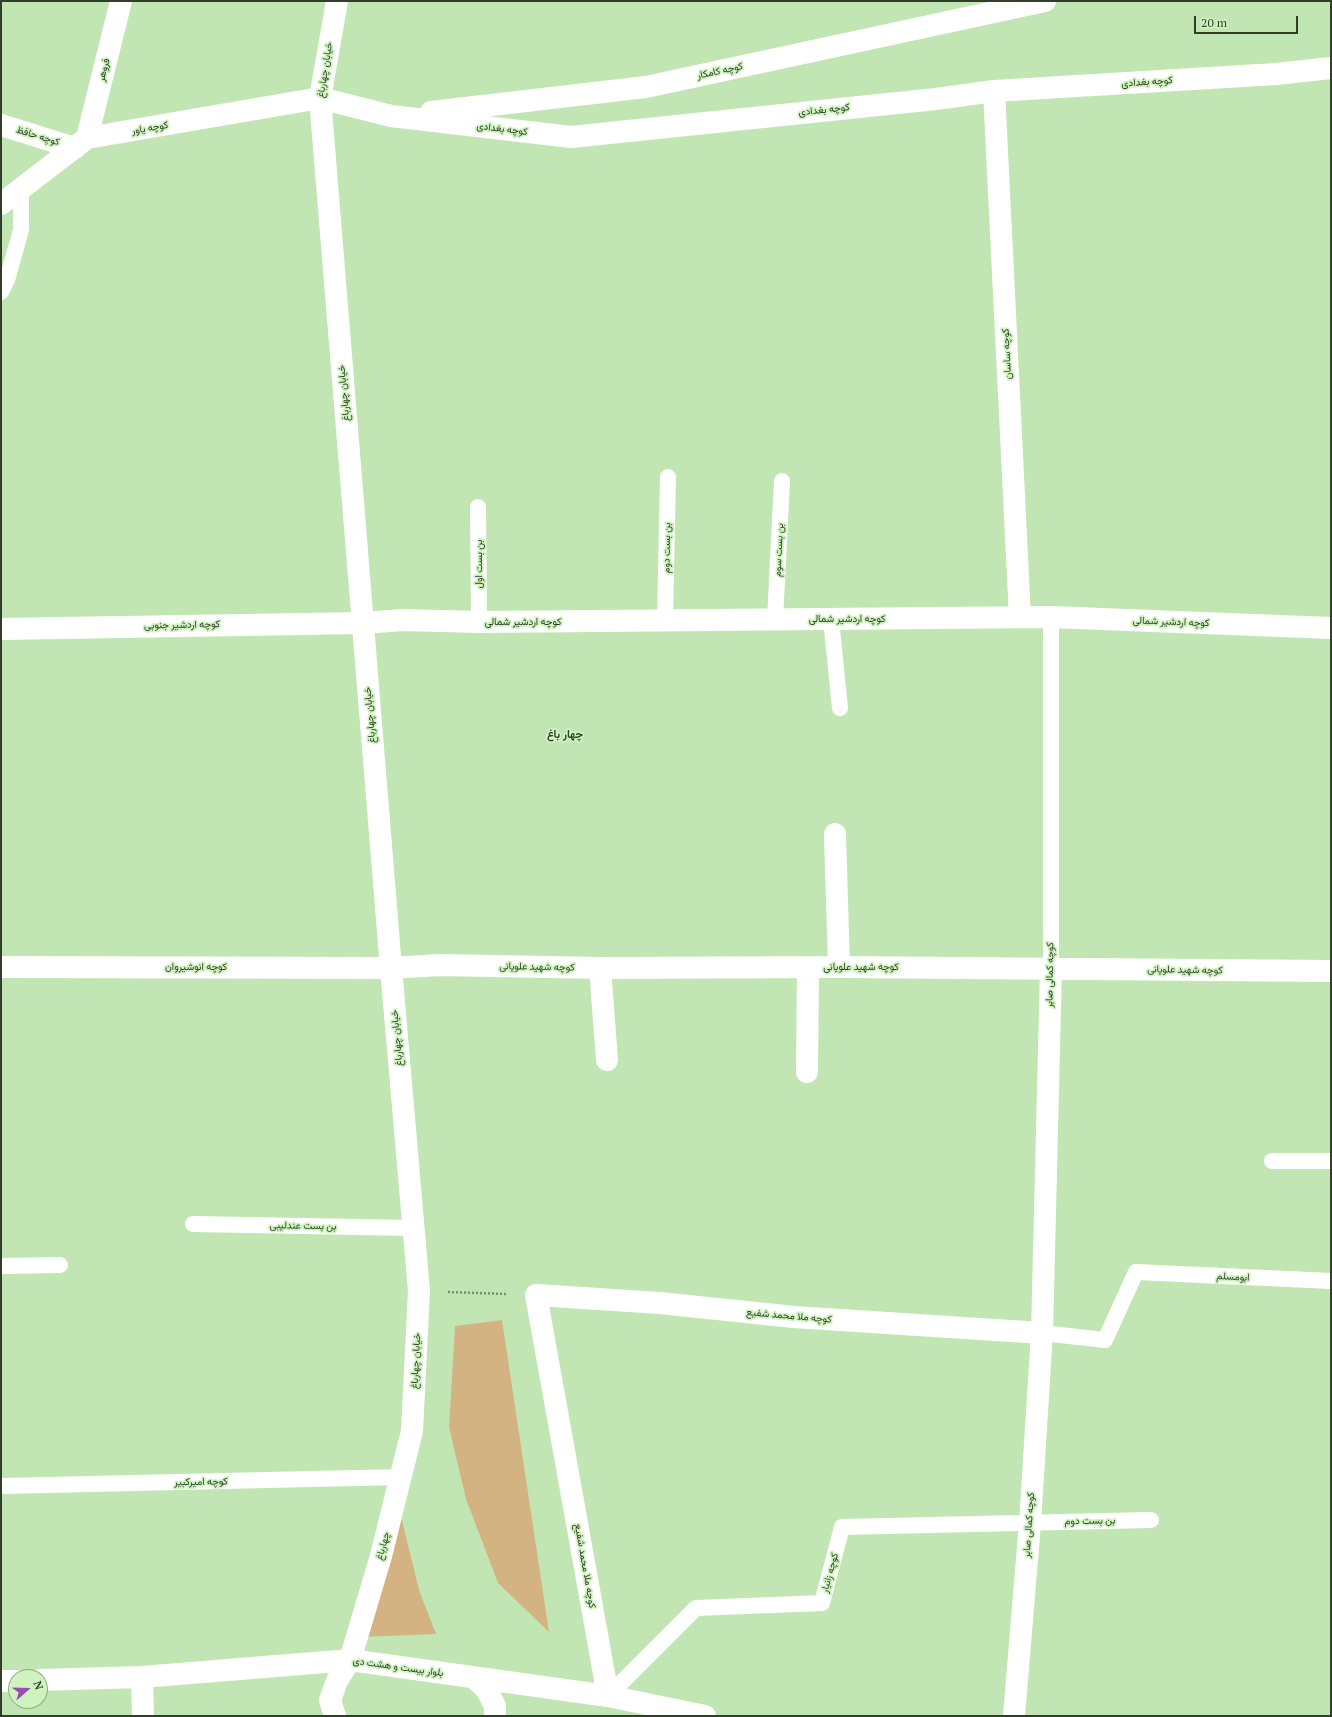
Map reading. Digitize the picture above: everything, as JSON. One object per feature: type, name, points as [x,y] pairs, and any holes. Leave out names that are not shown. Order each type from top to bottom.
[{"type":"street","name":"فروهر","points":[[81,143],[121,1]]},
{"type":"street","name":"خیابان چهارباغ","points":[[337,1],[320,98],[419,1291],[412,1431]]},
{"type":"street","name":"کوچه کامکار","points":[[392,116],[646,87],[991,7],[1045,1]]},
{"type":"street","name":"کوچه بغدادی","points":[[320,98],[392,116],[571,136],[921,101],[994,91],[1276,74],[1331,68]]},
{"type":"street","name":"کوچه ساسان","points":[[994,91],[1020,618]]},
{"type":"street","name":"کوچه یاور","points":[[1,204],[81,143],[320,98]]},
{"type":"street","name":"کوچه حافظ","points":[[1,125],[81,143]]},
{"type":"street","name":"کوچه اردشیر شمالی","points":[[363,623],[404,620],[479,622],[1051,617],[1331,628]]},
{"type":"street","name":"کوچه اردشیر جنوبی","points":[[1,629],[363,623]]},
{"type":"street","points":[[835,834],[839,967]]},
{"type":"street","name":"کوچه شهید علویانی","points":[[391,968],[440,965],[600,968],[839,967],[1331,971]]},
{"type":"street","name":"کوچه انوشیروان","points":[[1,967],[391,968]]},
{"type":"street","points":[[807,1072],[808,967]]},
{"type":"street","points":[[600,968],[606,1060]]},
{"type":"street","name":"کوچه کمالی صابر","points":[[1014,1716],[1030,1523],[1042,1333],[1051,968]]},
{"type":"street","name":"کوچه ملا محمد شفیع","points":[[608,1696],[536,1295],[660,1303],[794,1317],[1042,1333]]},
{"type":"street","name":"چهارباغ","points":[[336,1716],[330,1700],[337,1681],[350,1660],[381,1556],[412,1431]]},
{"type":"street","name":"بلوار بیست و هشت دی","points":[[48,1680],[142,1677],[350,1660],[608,1696],[705,1716]]},
{"type":"street","points":[[142,1677],[143,1716]]},
{"type":"street","points":[[473,1677],[487,1690],[495,1706],[495,1716]]},
{"type":"lane","points":[[1,292],[7,280],[21,230],[21,189]]},
{"type":"lane","name":"بن بست دوم","points":[[665,620],[668,477]]},
{"type":"lane","name":"بن بست سوم","points":[[775,620],[782,481]]},
{"type":"lane","name":"بن بست اول","points":[[478,507],[479,622]]},
{"type":"lane","name":"کوچه کمالی صابر","points":[[1051,617],[1051,968]]},
{"type":"lane","points":[[831,619],[840,708]]},
{"type":"lane","points":[[1272,1161],[1331,1161]]},
{"type":"lane","name":"بن بست عندلیبی","points":[[192,1224],[413,1228]]},
{"type":"lane","points":[[1,1266],[60,1265]]},
{"type":"lane","name":"ابومسلم","points":[[1042,1333],[1105,1340],[1136,1272],[1331,1281]]},
{"type":"lane","name":"کوچه امیرکبیر","points":[[1,1486],[401,1477]]},
{"type":"lane","name":"بن بست دوم","points":[[1030,1523],[1151,1520]]},
{"type":"lane","name":"کوچه زانیار","points":[[608,1696],[696,1608],[822,1603],[842,1527],[1030,1523]]},
{"type":"path","points":[[419,1291],[536,1295]]},
{"type":"shaded area","points":[[502,1320],[549,1632],[498,1583],[466,1499],[449,1427],[455,1326]]},
{"type":"shaded area","points":[[401,1516],[419,1590],[436,1634],[360,1637]]},
{"type":"district","name":"چهار باغ","points":[[565,735]]}]
